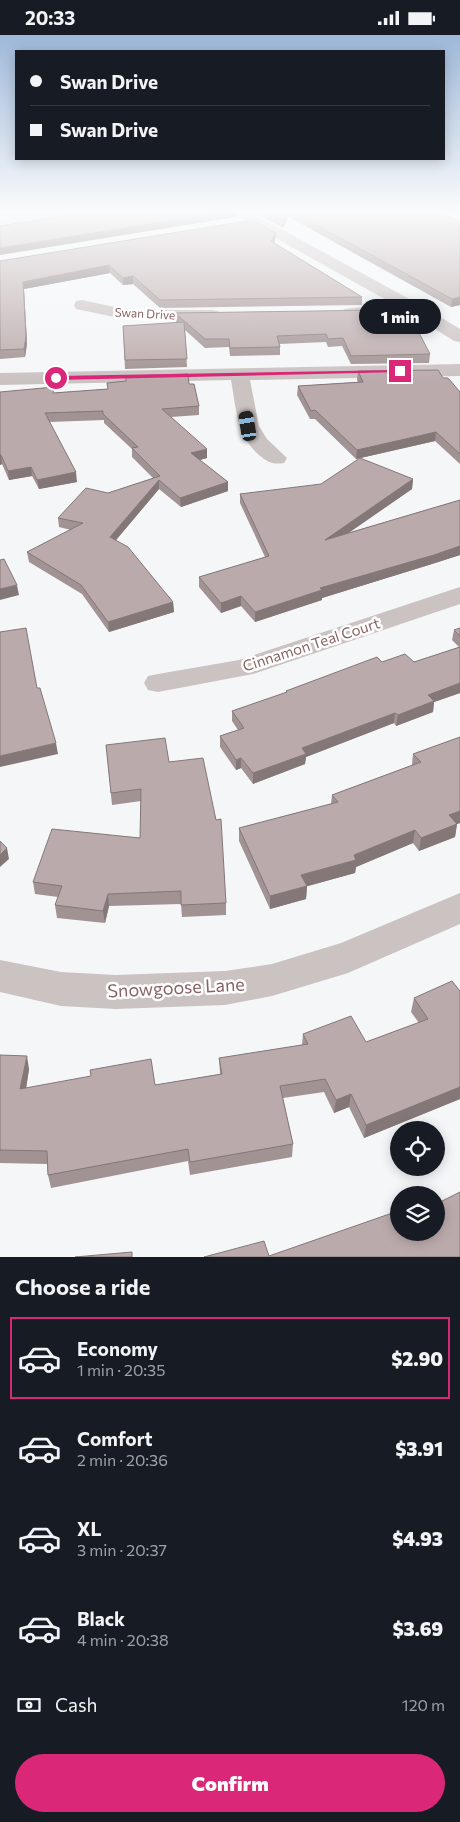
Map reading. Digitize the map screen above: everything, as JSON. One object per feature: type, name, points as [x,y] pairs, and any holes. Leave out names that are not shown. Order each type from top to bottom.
[{"type":"street","points":[[339,267],[460,337]]},
{"type":"street","name":"Swan Drive","points":[[82,305],[119,313],[143,315],[230,315]]},
{"type":"street","points":[[335,313],[418,311]]},
{"type":"street","points":[[0,379],[460,370]]},
{"type":"street","points":[[240,375],[248,426],[258,443],[276,459]]},
{"type":"street","name":"Cinnamon Teal Court","points":[[158,683],[243,667],[460,595]]},
{"type":"street","name":"Snowgoose Lane","points":[[0,976],[61,989],[116,992],[225,988],[272,980],[348,957],[460,908]]},
{"type":"building","points":[[0,267],[99,267],[23,282],[26,336],[24,349],[0,350]]},
{"type":"building","points":[[111,267],[313,267],[362,297],[160,300],[133,276],[123,278]]},
{"type":"building","points":[[393,267],[460,267],[460,297],[452,299]]},
{"type":"building","points":[[385,310],[408,325],[415,325],[430,354],[351,356],[343,338],[328,339],[326,334],[277,336],[280,347],[230,348],[229,339],[205,339],[175,313]]},
{"type":"building","points":[[184,322],[187,359],[125,360],[123,326]]},
{"type":"building","points":[[438,370],[443,378],[448,378],[460,392],[460,454],[436,432],[357,450],[315,410],[311,411],[298,386],[363,382],[358,371]]},
{"type":"building","points":[[188,374],[189,384],[194,384],[199,406],[162,409],[207,449],[191,453],[228,482],[180,498],[159,480],[110,537],[128,547],[173,602],[108,622],[81,585],[27,552],[83,523],[58,518],[86,488],[108,493],[160,476],[132,448],[138,447],[103,414],[103,411],[45,413],[76,472],[37,480],[31,467],[8,471],[0,455],[0,392],[54,387],[53,393],[108,389],[107,383],[126,381],[126,376]]},
{"type":"building","points":[[360,458],[413,479],[325,540],[460,500],[460,546],[320,588],[322,590],[255,612],[241,596],[221,603],[199,577],[269,556],[240,494],[321,484]]},
{"type":"building","points":[[4,559],[17,585],[0,589],[0,560]]},
{"type":"building","points":[[26,628],[37,688],[40,688],[56,743],[0,756],[0,632]]},
{"type":"building","points":[[460,628],[460,636],[454,630]]},
{"type":"building","points":[[460,647],[460,683],[428,695],[434,701],[398,715],[395,713],[302,748],[306,754],[253,773],[241,758],[236,760],[220,736],[244,728],[232,711],[377,657],[382,662],[405,654],[414,662]]},
{"type":"building","points":[[460,737],[460,811],[449,815],[457,824],[421,838],[415,830],[354,855],[356,860],[301,875],[307,886],[270,896],[239,828],[338,802],[332,795],[421,762],[413,754]]},
{"type":"building","points":[[165,738],[169,762],[203,758],[216,820],[221,819],[226,903],[181,905],[181,891],[108,894],[103,911],[55,905],[62,886],[33,882],[52,829],[140,838],[141,789],[111,793],[106,745]]},
{"type":"building","points":[[0,841],[7,848],[0,855]]},
{"type":"building","points":[[452,981],[460,991],[460,1087],[366,1125],[351,1094],[336,1100],[325,1079],[280,1086],[293,1144],[190,1162],[188,1149],[48,1175],[47,1151],[0,1150],[0,1055],[27,1056],[20,1089],[91,1076],[90,1070],[151,1059],[155,1085],[222,1074],[219,1058],[308,1044],[303,1034],[351,1016],[366,1042],[428,1019],[414,998]]},
{"type":"building","points":[[460,1192],[460,1257],[204,1257],[264,1241],[269,1256],[390,1214],[390,1241],[445,1241],[445,1200]]},
{"type":"building","points":[[132,1252],[132,1257],[75,1257]]},
{"type":"route","points":[[56,378],[400,371]]}]
